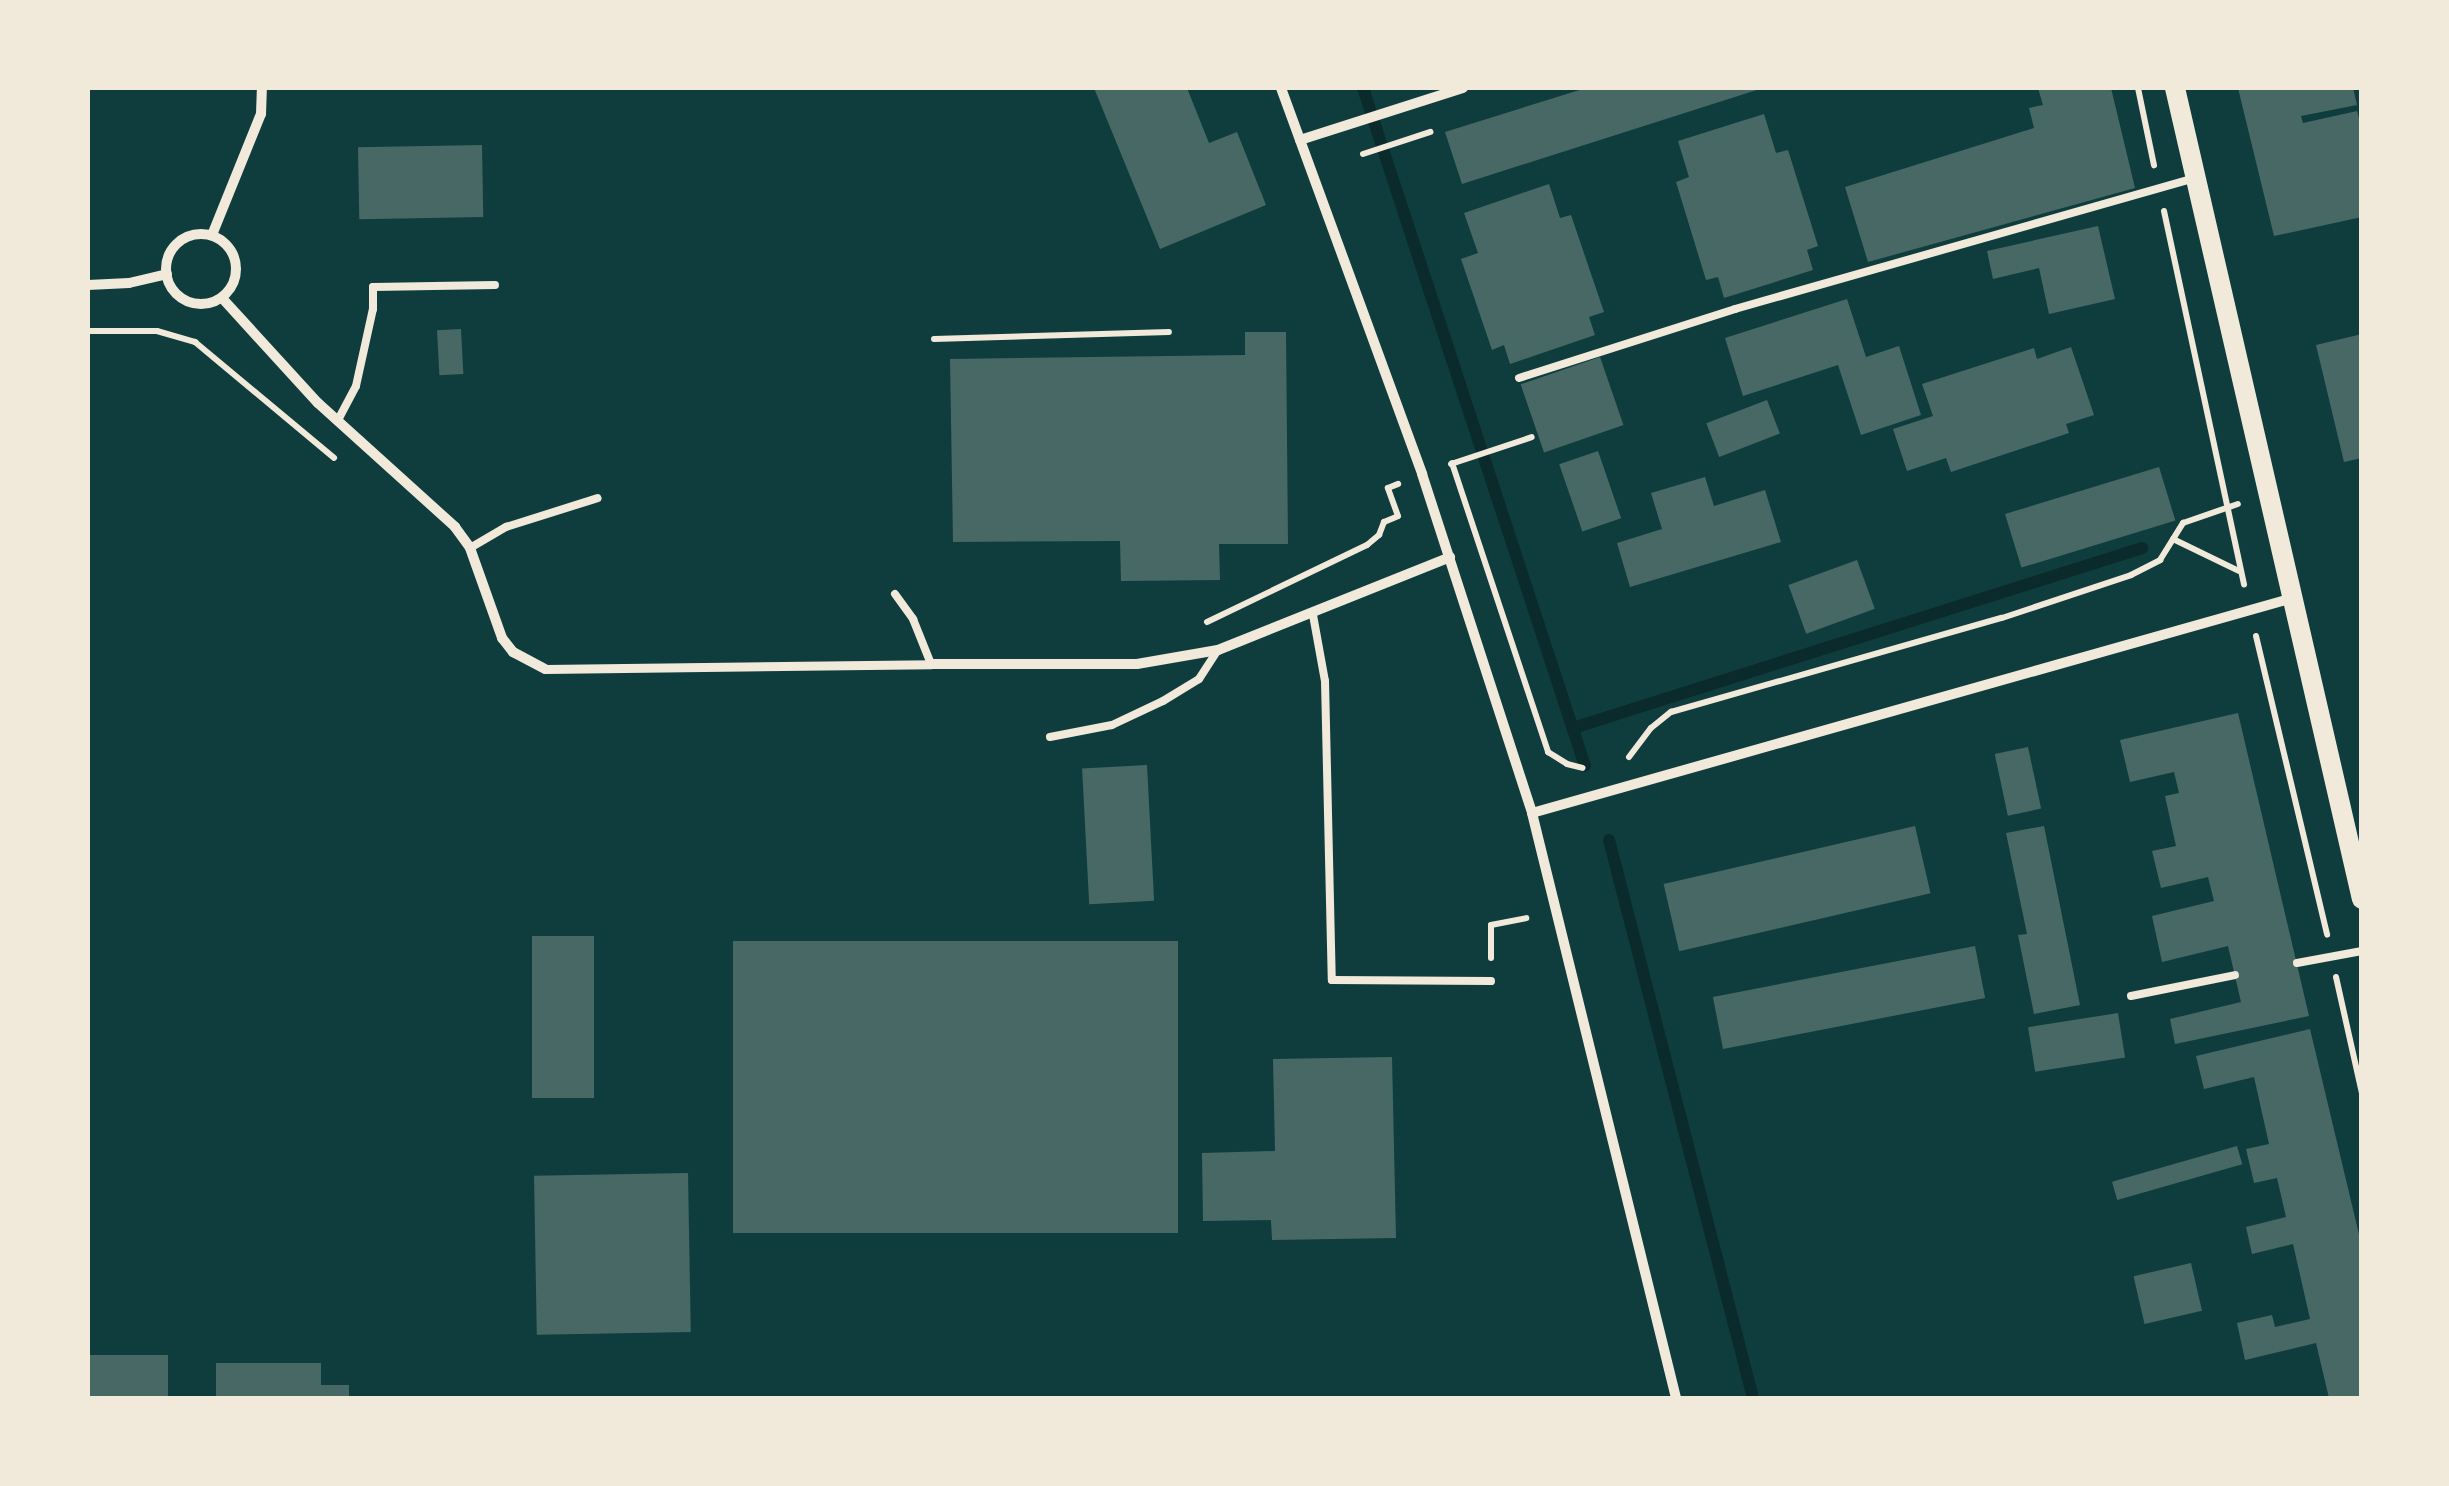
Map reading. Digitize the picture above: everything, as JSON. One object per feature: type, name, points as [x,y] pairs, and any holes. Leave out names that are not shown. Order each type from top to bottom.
[{"type":"main road","points":[[2176,88],[2362,899]]},
{"type":"street","points":[[212,235],[261,114],[262,88]]},
{"type":"street","points":[[1281,88],[1450,557],[1532,813],[1676,1398]]},
{"type":"street","points":[[1300,140],[1463,88]]},
{"type":"street","points":[[212,235],[230,248],[237,268],[230,289],[222,298],[200,304],[177,295],[166,274],[169,254],[181,240],[212,235]]},
{"type":"street","points":[[88,285],[129,284],[166,274]]},
{"type":"street","points":[[222,298],[338,420],[430,500],[470,548],[502,638],[514,652],[546,670],[1138,664],[1218,650],[1450,557]]},
{"type":"street","points":[[1532,813],[2293,598]]},
{"type":"lane","points":[[1520,378],[1735,309],[2196,178]]},
{"type":"lane","points":[[338,420],[356,386],[373,309],[373,287],[495,285]]},
{"type":"lane","points":[[470,548],[506,527],[598,498]]},
{"type":"lane","points":[[895,594],[913,619],[932,664]]},
{"type":"lane","points":[[1313,615],[1324,681],[1332,980],[1492,980]]},
{"type":"lane","points":[[1050,737],[1112,725],[1163,701],[1198,678],[1218,650]]},
{"type":"lane","points":[[2296,964],[2362,950]]},
{"type":"lane","points":[[2131,996],[2235,975]]},
{"type":"path","points":[[2138,88],[2240,572],[2362,1093]]},
{"type":"path","points":[[1363,154],[1430,132]]},
{"type":"path","points":[[88,331],[157,331],[195,342],[346,468]]},
{"type":"path","points":[[934,339],[1168,332]]},
{"type":"path","points":[[1532,436],[1452,463],[1548,752],[1577,768],[1594,767]]},
{"type":"path","points":[[1202,624],[1380,535],[1384,522],[1398,516],[1388,488]]},
{"type":"path","points":[[1613,762],[1630,756],[1650,728],[1671,712],[2002,618],[2130,575],[2160,560],[2183,524],[2211,510]]},
{"type":"path","points":[[2173,539],[2240,572]]},
{"type":"path","points":[[1492,980],[1490,926],[1526,918]]},
{"type":"building","points":[[1094,88],[1187,88],[1209,143],[1237,132],[1266,205],[1160,249]]},
{"type":"building","points":[[1586,88],[1763,88],[1462,184],[1445,132]]},
{"type":"building","points":[[2038,88],[2111,88],[2135,188],[1868,262],[1845,187],[2034,128],[2029,108],[2043,105]]},
{"type":"building","points":[[2238,88],[2353,88],[2357,105],[2301,116],[2303,123],[2357,111],[2362,129],[2362,217],[2274,236]]},
{"type":"building","points":[[1764,114],[1776,153],[1788,150],[1818,246],[1807,250],[1813,270],[1724,298],[1718,277],[1706,280],[1676,182],[1689,177],[1678,141]]},
{"type":"building","points":[[482,145],[483,217],[359,219],[358,147]]},
{"type":"building","points":[[1549,184],[1560,218],[1571,215],[1604,312],[1589,317],[1595,335],[1510,364],[1504,345],[1492,350],[1461,259],[1478,253],[1464,213]]},
{"type":"building","points":[[2098,226],[2115,299],[2049,314],[2039,268],[1993,279],[1987,251]]},
{"type":"building","points":[[1847,299],[1866,357],[1899,346],[1921,415],[1861,435],[1838,365],[1743,396],[1725,338]]},
{"type":"building","points":[[461,329],[463,374],[439,375],[437,330]]},
{"type":"building","points":[[1245,332],[1286,332],[1288,544],[1219,544],[1220,580],[1121,581],[1120,541],[953,542],[950,359],[1245,355]]},
{"type":"building","points":[[2362,334],[2362,458],[2344,462],[2316,345]]},
{"type":"building","points":[[2071,347],[2094,415],[2066,424],[2069,433],[1951,472],[1946,458],[1907,471],[1893,429],[1933,416],[1922,384],[2034,348],[2037,359]]},
{"type":"building","points":[[1600,357],[1623,425],[1544,452],[1521,384]]},
{"type":"building","points":[[1767,400],[1780,434],[1719,457],[1706,423]]},
{"type":"building","points":[[1598,451],[1621,518],[1582,531],[1559,464]]},
{"type":"building","points":[[2159,467],[2175,521],[2021,568],[2005,514]]},
{"type":"building","points":[[1705,477],[1714,506],[1765,490],[1781,542],[1630,587],[1617,543],[1662,529],[1651,493]]},
{"type":"building","points":[[1857,560],[1875,609],[1806,634],[1788,585]]},
{"type":"building","points":[[2238,713],[2309,1016],[2175,1044],[2170,1019],[2241,1002],[2228,946],[2162,962],[2152,916],[2214,901],[2208,877],[2161,888],[2152,851],[2176,846],[2165,796],[2179,793],[2174,772],[2130,782],[2120,740]]},
{"type":"building","points":[[2028,747],[2041,809],[2008,816],[1995,754]]},
{"type":"building","points":[[1147,765],[1154,901],[1089,904],[1082,768]]},
{"type":"building","points":[[1915,826],[1931,893],[1679,951],[1664,884]]},
{"type":"building","points":[[2044,826],[2080,1005],[2034,1014],[2018,935],[2027,934],[2006,833]]},
{"type":"building","points":[[532,936],[594,936],[594,1098],[532,1098]]},
{"type":"building","points":[[733,941],[1178,941],[1178,1233],[733,1233]]},
{"type":"building","points":[[1975,946],[1985,998],[1723,1049],[1713,997]]},
{"type":"building","points":[[2118,1013],[2125,1057],[2035,1072],[2028,1027]]},
{"type":"building","points":[[2310,1029],[2362,1247],[2362,1398],[2329,1398],[2316,1343],[2245,1360],[2237,1323],[2272,1315],[2275,1327],[2310,1319],[2293,1244],[2252,1254],[2246,1227],[2286,1217],[2277,1178],[2254,1183],[2246,1149],[2269,1144],[2254,1077],[2204,1089],[2196,1056]]},
{"type":"building","points":[[1392,1057],[1396,1238],[1272,1240],[1271,1220],[1203,1221],[1202,1153],[1275,1151],[1273,1059]]},
{"type":"building","points":[[2237,1146],[2242,1164],[2117,1200],[2112,1182]]},
{"type":"building","points":[[688,1173],[691,1332],[537,1335],[534,1176]]},
{"type":"building","points":[[2191,1263],[2202,1311],[2145,1324],[2134,1276]]},
{"type":"building","points":[[88,1355],[168,1355],[168,1398],[88,1398]]},
{"type":"building","points":[[216,1363],[321,1363],[321,1385],[349,1385],[349,1398],[216,1398]]},
{"type":"waterway","points":[[1363,88],[1585,766]]},
{"type":"waterway","points":[[1573,728],[2142,548]]},
{"type":"waterway","points":[[1609,840],[1753,1398]]}]
